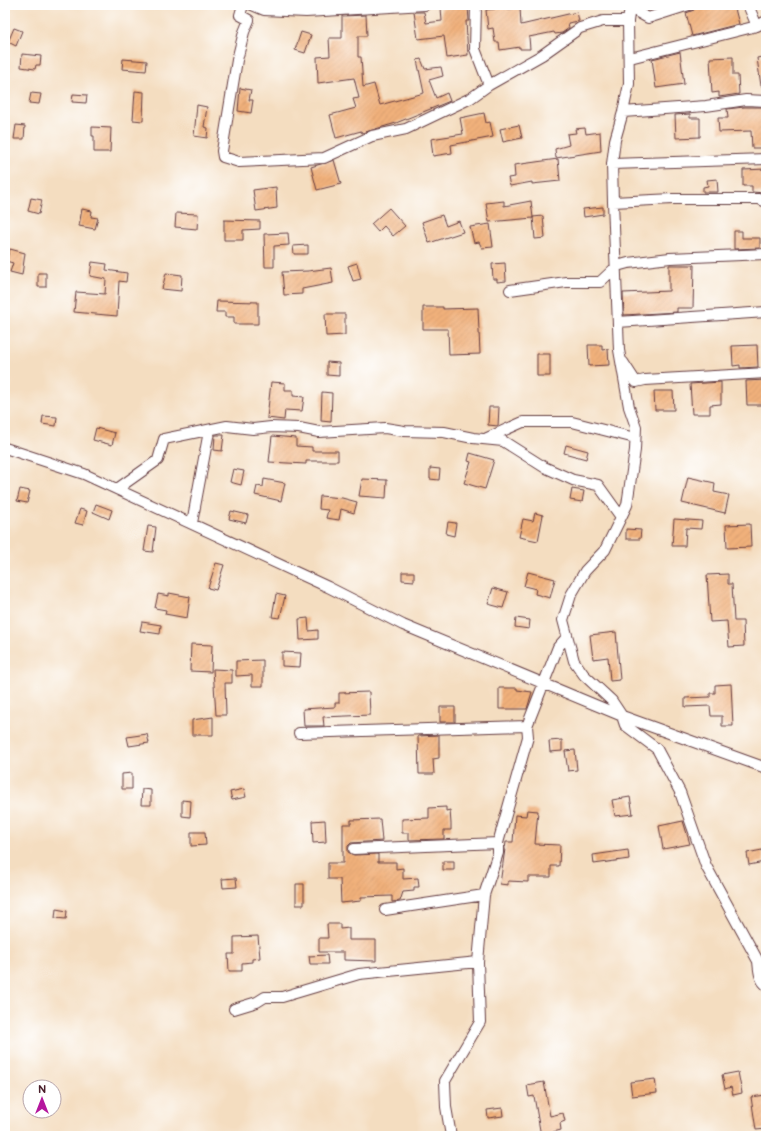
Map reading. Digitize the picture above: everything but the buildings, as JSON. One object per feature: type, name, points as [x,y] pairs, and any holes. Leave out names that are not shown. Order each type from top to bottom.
[{"type":"street","points":[[243,5],[240,14],[249,20],[244,32],[237,60],[223,143],[223,157],[239,162],[324,158],[372,136],[406,129],[471,98],[489,85],[542,55],[580,28],[603,21],[628,21]]},
{"type":"street","points":[[252,5],[264,10],[306,12],[426,5]]},
{"type":"street","points":[[476,5],[475,48],[489,85]]},
{"type":"street","points":[[689,5],[648,18],[629,7],[629,84],[624,112],[614,140],[612,164],[618,322],[621,358],[629,406],[636,427],[635,438],[627,505],[605,550],[585,571],[571,595],[563,620],[574,661],[584,675],[612,701],[622,716],[625,725],[657,749],[680,792],[702,858],[758,961],[759,971],[766,985]]},
{"type":"street","points":[[630,58],[762,24],[748,5]]},
{"type":"street","points":[[624,112],[706,106],[746,100],[766,101]]},
{"type":"street","points":[[612,164],[766,159]]},
{"type":"street","points":[[613,202],[673,199],[758,199],[766,202]]},
{"type":"street","points":[[510,290],[566,282],[600,282],[617,266],[628,262],[670,258],[766,254]]},
{"type":"street","points":[[618,322],[766,312]]},
{"type":"street","points":[[621,358],[636,382],[645,380],[766,373]]},
{"type":"street","points":[[487,438],[523,422],[572,422],[635,438]]},
{"type":"street","points":[[117,489],[158,460],[164,440],[227,426],[253,429],[271,427],[299,428],[319,432],[385,428],[404,432],[444,432],[473,438],[487,438],[504,441],[544,467],[573,480],[598,485],[621,517]]},
{"type":"street","points":[[192,523],[209,431]]},
{"type":"street","points":[[5,448],[84,474],[328,587],[403,625],[622,716],[766,768]]},
{"type":"street","points":[[451,1136],[446,1107],[445,1081],[480,1022],[478,962],[484,894],[498,852],[498,843],[528,736],[527,726],[558,646],[567,638]]},
{"type":"street","points":[[299,733],[527,726]]},
{"type":"street","points":[[354,849],[498,843]]},
{"type":"street","points":[[385,910],[484,894]]},
{"type":"street","points":[[234,1010],[257,1002],[265,996],[282,996],[359,974],[478,962]]}]
